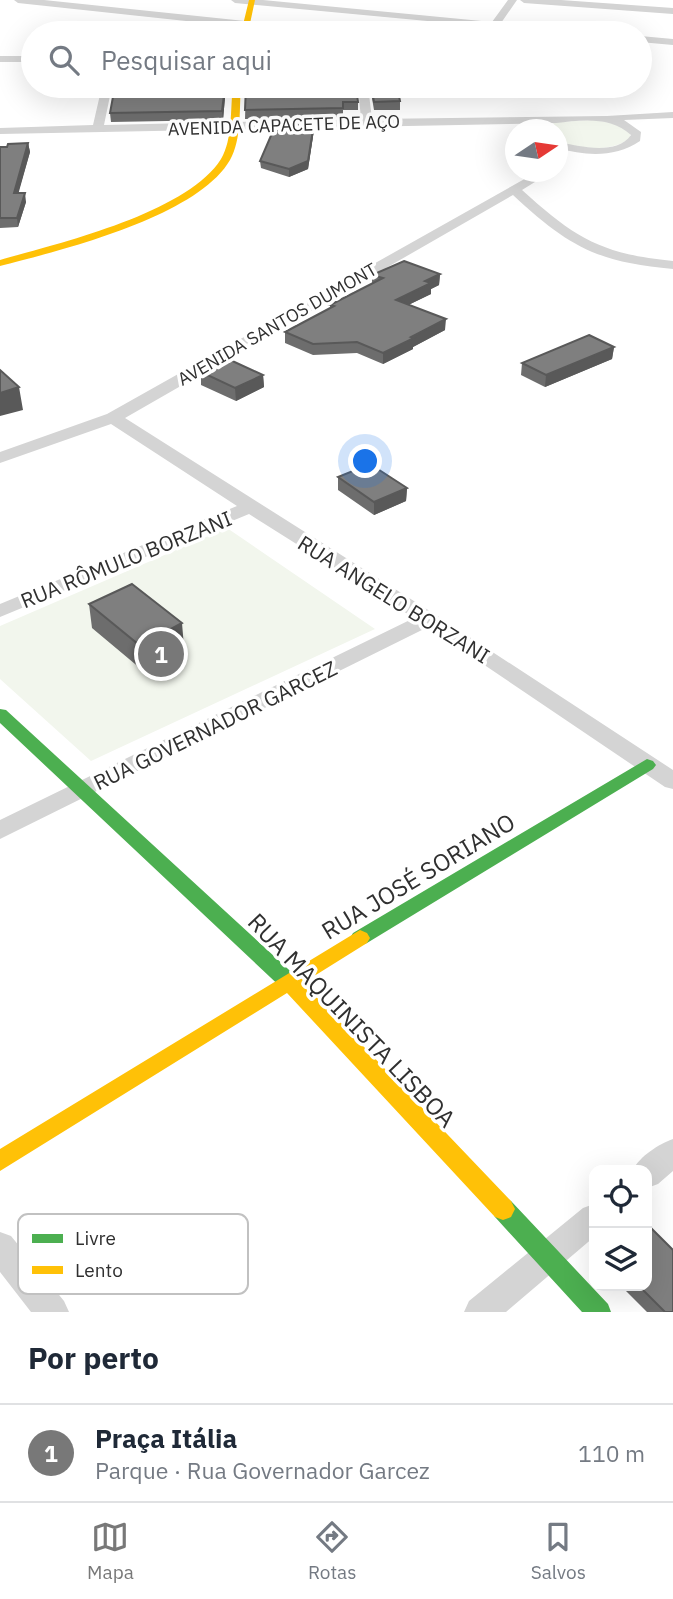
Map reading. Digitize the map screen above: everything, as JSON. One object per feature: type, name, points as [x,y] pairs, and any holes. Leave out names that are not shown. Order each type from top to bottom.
[{"type":"street","points":[[18,0],[182,21]]},
{"type":"street","points":[[234,0],[454,21]]},
{"type":"street","points":[[497,21],[513,0]]},
{"type":"street","points":[[524,0],[673,11]]},
{"type":"street","points":[[246,21],[252,1]]},
{"type":"street","points":[[652,40],[673,42]]},
{"type":"street","points":[[0,59],[21,59]]},
{"type":"street","points":[[98,129],[104,98]]},
{"type":"street","points":[[0,263],[122,225],[182,198],[207,181],[225,160],[224,135],[234,98]]},
{"type":"street","points":[[364,98],[367,122]]},
{"type":"street","points":[[589,117],[673,115]]},
{"type":"street","points":[[589,117],[615,121],[633,129],[646,129]]},
{"type":"street","name":"AVENIDA CAPACETE DE AÇO","points":[[224,135],[367,122],[589,117]]},
{"type":"street","points":[[564,119],[569,118]]},
{"type":"street","name":"AVENIDA CAPACETE DE AÇO","points":[[0,131],[98,129],[256,138]]},
{"type":"street","points":[[568,147],[621,147],[636,139],[633,129]]},
{"type":"street","points":[[568,155],[577,149]]},
{"type":"street","name":"AVENIDA SANTOS DUMONT","points":[[0,458],[113,418],[527,182]]},
{"type":"street","points":[[514,189],[558,230],[585,248],[631,260],[673,265]]},
{"type":"street","name":"RUA ANGELO BORZANI","points":[[113,418],[429,618],[673,781]]},
{"type":"street","name":"RUA RÔMULO BORZANI","points":[[0,611],[251,507]]},
{"type":"street","name":"RUA GOVERNADOR GARCEZ","points":[[0,830],[82,792],[429,618]]},
{"type":"street","name":"RUA MAQUINISTA LISBOA","points":[[0,714],[288,981],[599,1312]]},
{"type":"street","name":"RUA JOSÉ SORIANO","points":[[0,1161],[288,981],[647,765]]},
{"type":"street","points":[[652,1170],[673,1152]]},
{"type":"street","points":[[481,1312],[589,1223]]},
{"type":"street","points":[[0,1247],[18,1270]]},
{"type":"street","points":[[38,1294],[52,1312]]},
{"type":"shaded area","points":[[593,120],[617,124],[630,133],[630,138],[604,148],[568,144],[568,121]]},
{"type":"shaded area","points":[[227,528],[375,629],[91,761],[0,679],[0,626]]},
{"type":"building","points":[[113,98],[224,98],[222,111],[110,113]]},
{"type":"building","points":[[246,98],[358,98],[358,102],[343,102],[343,108],[245,110]]},
{"type":"building","points":[[373,98],[399,98],[400,101],[374,102]]},
{"type":"building","points":[[314,123],[308,161],[289,169],[260,161],[276,124]]},
{"type":"building","points":[[28,143],[14,193],[25,193],[17,218],[0,218],[0,147]]},
{"type":"building","points":[[404,261],[440,274],[425,281],[431,283],[396,300],[446,319],[383,353],[357,342],[313,344],[285,332],[383,278],[372,275]]},
{"type":"building","points":[[589,335],[614,347],[546,375],[522,363]]},
{"type":"building","points":[[228,359],[263,375],[235,388],[201,372]]},
{"type":"building","points":[[0,370],[19,387],[0,393]]},
{"type":"building","points":[[370,464],[407,488],[374,502],[338,477]]},
{"type":"building","points":[[132,584],[182,623],[169,630],[175,635],[154,646],[147,640],[138,644],[89,604]]},
{"type":"building","points":[[652,1229],[673,1250],[673,1312],[665,1312],[644,1291],[652,1291]]},
{"type":"traffic: fast","points":[[0,714],[293,986]]},
{"type":"traffic: fast","points":[[360,938],[647,765]]},
{"type":"traffic: fast","points":[[503,1209],[599,1312]]},
{"type":"traffic: slow","points":[[247,21],[252,0]]},
{"type":"traffic: slow","points":[[0,263],[123,225],[186,196],[210,179],[225,160],[233,134],[236,98]]},
{"type":"traffic: slow","points":[[0,1161],[360,938]]},
{"type":"traffic: slow","points":[[293,986],[503,1209]]},
{"type":"place","name":"Praça Itália","points":[[161,654]]}]
